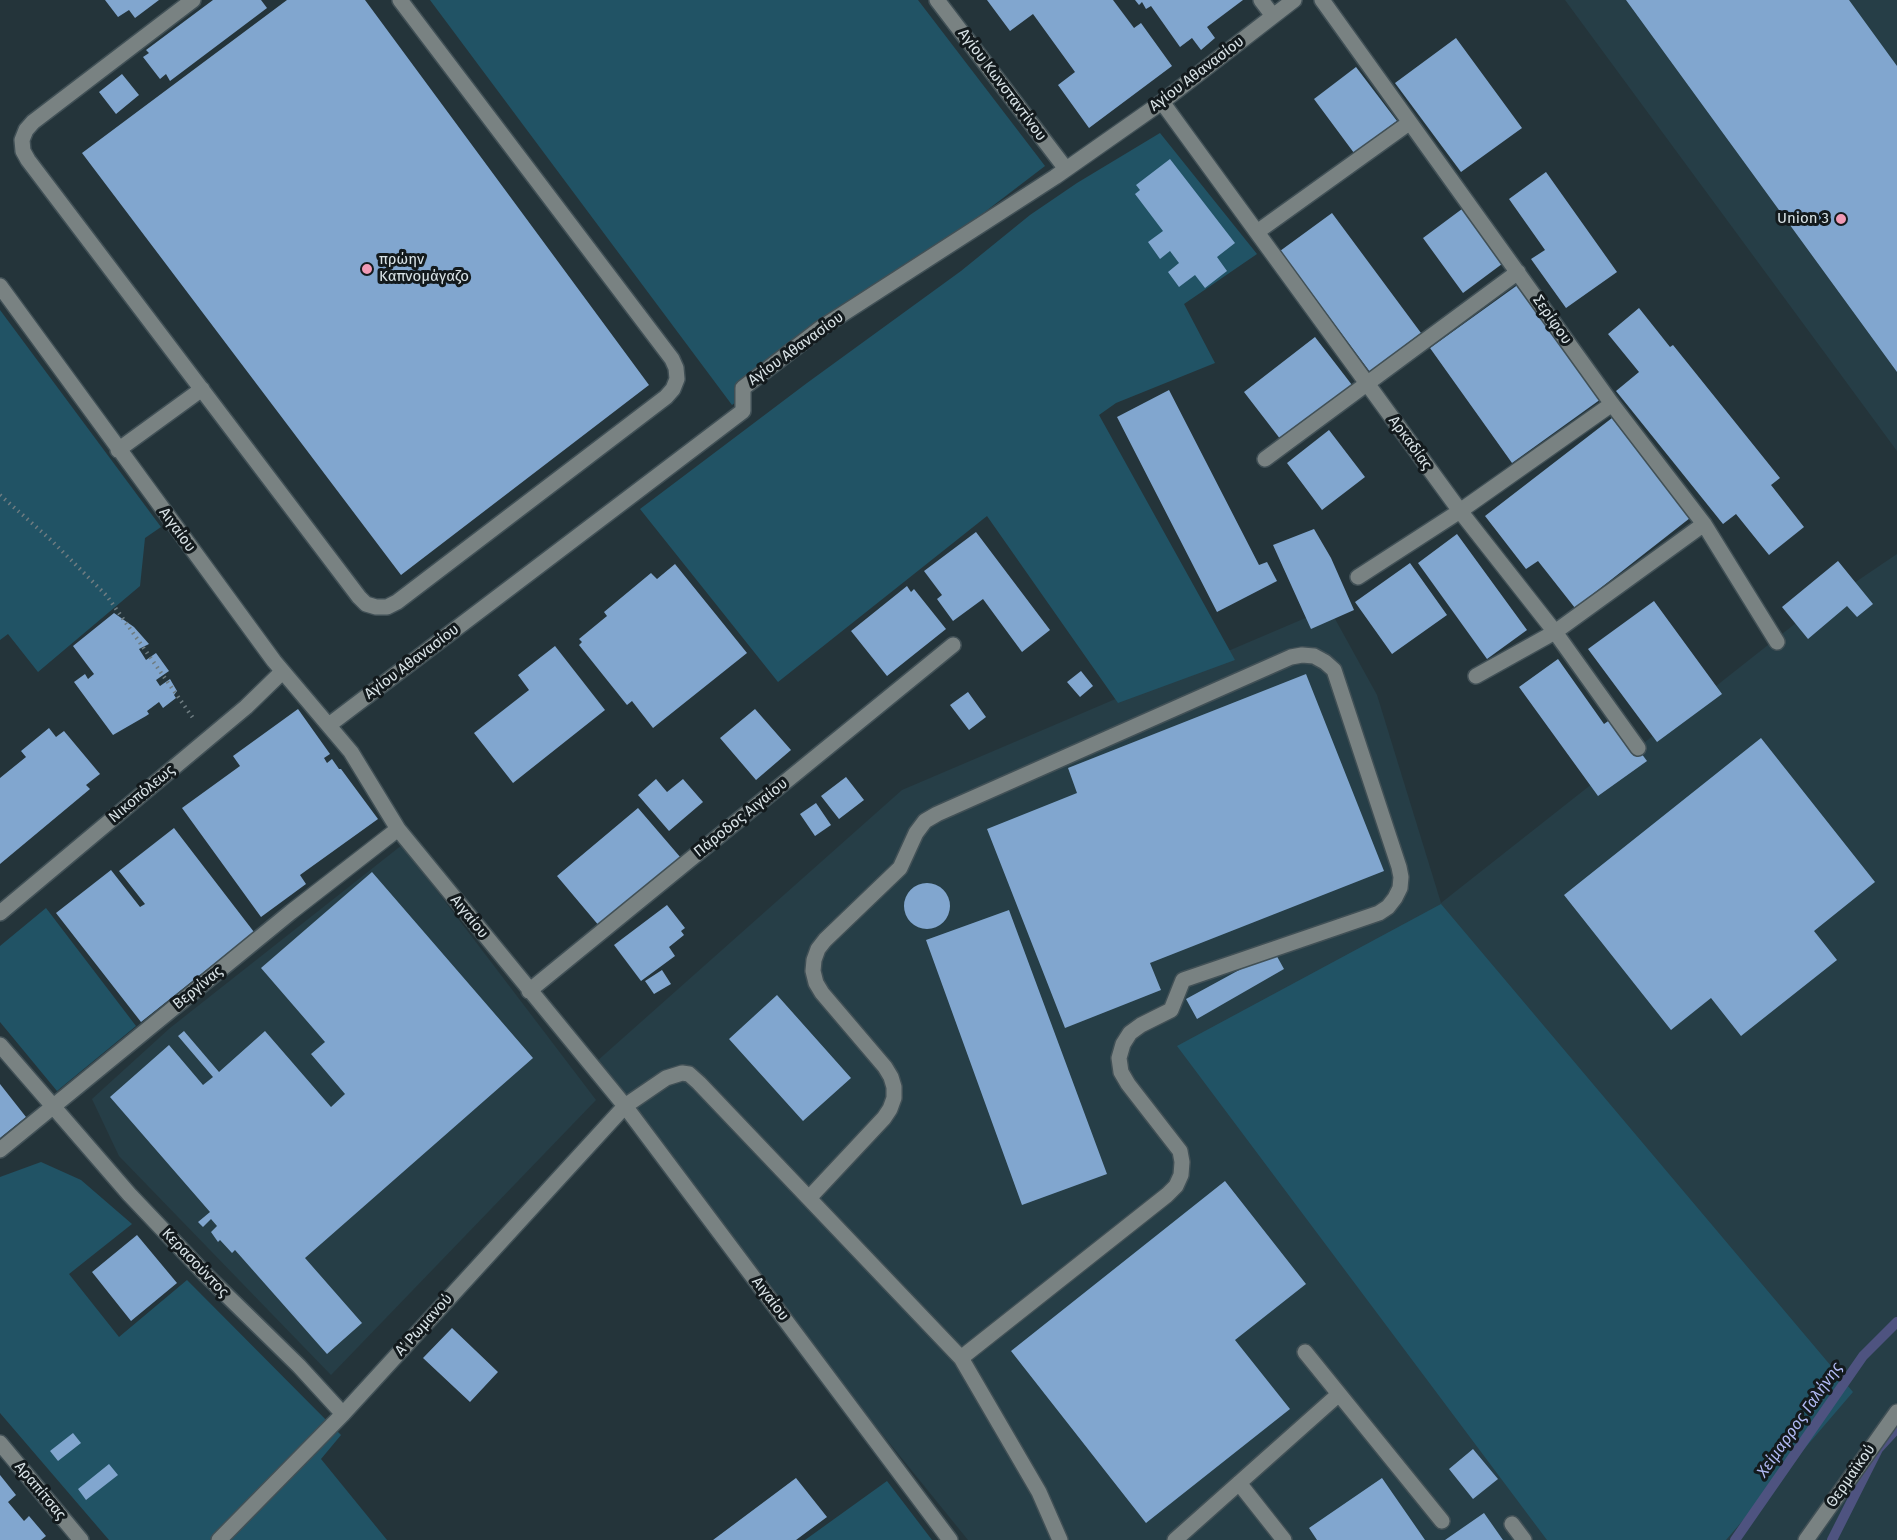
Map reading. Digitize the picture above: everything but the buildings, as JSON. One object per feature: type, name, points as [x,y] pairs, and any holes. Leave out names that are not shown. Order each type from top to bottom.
[{"type":"street","points":[[193,0],[33,122],[26,130],[22,140],[23,151],[359,597],[366,604],[376,607],[387,607],[397,602],[666,397],[674,389],[677,379],[672,359],[400,0]]},
{"type":"street","name":"Αγίου Κωνσταντίνου","points":[[937,0],[1066,169]]},
{"type":"street","points":[[1261,0],[1273,16]]},
{"type":"street","name":"Αγίου Αθανασίου","points":[[329,724],[743,411],[743,388],[821,328],[1066,169],[1162,102],[1294,0]]},
{"type":"street","name":"Σερίφου","points":[[1322,0],[1611,404],[1704,524],[1777,642]]},
{"type":"street","name":"Αρκαδίας","points":[[1162,102],[1460,511],[1555,632],[1638,748]]},
{"type":"street","points":[[1257,232],[1409,123]]},
{"type":"street","points":[[1264,459],[1518,272]]},
{"type":"street","name":"Αιγαίου","points":[[0,286],[282,672],[329,724],[369,778],[398,829],[625,1106],[950,1540]]},
{"type":"street","points":[[118,450],[202,389]]},
{"type":"street","points":[[1358,577],[1460,511],[1611,404]]},
{"type":"street","points":[[1476,676],[1555,632],[1704,524]]},
{"type":"street","name":"Πάροδος Αιγαίου","points":[[529,991],[953,645]]},
{"type":"street","points":[[961,1358],[1176,1186],[1181,1175],[1180,1151],[1121,1072],[1119,1058],[1123,1044],[1130,1033],[1171,1010],[1183,980],[1379,913],[1395,898],[1401,877],[1399,867],[1334,670],[1314,656],[1291,657],[925,821],[916,834],[900,868],[825,940],[814,960],[813,971],[816,983],[885,1067],[891,1077],[894,1098],[884,1118],[810,1197],[961,1358],[1039,1492],[1060,1540]]},
{"type":"street","name":"Νικοπόλεως","points":[[0,913],[208,739],[282,672]]},
{"type":"street","name":"Βεργίνας","points":[[0,1150],[291,912],[398,829]]},
{"type":"street","name":"Κερασούντος","points":[[0,1045],[129,1194],[205,1274],[299,1366],[343,1414]]},
{"type":"street","name":"Α΄ Ρωμανού","points":[[219,1540],[343,1414],[625,1106],[666,1078],[689,1074],[810,1197]]},
{"type":"street","points":[[1305,1352],[1442,1521]]},
{"type":"street","points":[[1175,1540],[1339,1394]]},
{"type":"street","name":"Θερμαϊκού","points":[[1806,1540],[1897,1412]]},
{"type":"street","name":"Αραπίτσας","points":[[0,1443],[81,1540]]},
{"type":"street","points":[[1239,1483],[1284,1540]]},
{"type":"street","points":[[1512,1524],[1524,1540]]},
{"type":"path","points":[[0,495],[51,540],[107,596],[208,739]]},
{"type":"shaded area","points":[[430,0],[918,0],[1045,166],[732,405]]},
{"type":"shaded area","name":"Union 3","points":[[1565,0],[1897,0],[1897,451]]},
{"type":"shaded area","points":[[1160,133],[1257,254],[1184,304],[1215,363],[1116,403],[1099,415],[1235,660],[1118,703],[987,516],[778,682],[640,509],[961,271],[1030,215],[1077,183]]},
{"type":"shaded area","points":[[0,310],[161,527],[145,538],[140,586],[38,672],[8,634],[0,640]]},
{"type":"shaded area","points":[[1897,554],[1897,1540],[968,1540],[587,1070],[902,790],[1329,608],[1377,695],[1441,903],[1801,619]]},
{"type":"shaded area","points":[[402,845],[596,1100],[331,1375],[119,1156],[92,1099],[170,1028]]},
{"type":"shaded area","points":[[1441,904],[1853,1392],[1726,1540],[1547,1540],[1177,1046]]},
{"type":"shaded area","points":[[46,908],[136,1026],[57,1091],[0,1022],[0,946]]},
{"type":"shaded area","points":[[41,1162],[81,1180],[132,1224],[69,1274],[119,1337],[187,1280],[341,1435],[321,1459],[387,1540],[109,1540],[0,1413],[0,1177]]},
{"type":"shaded area","points":[[887,1481],[932,1540],[805,1540]]},
{"type":"waterway","name":"Χείμαρρος Γαλήνης","points":[[1735,1540],[1863,1356],[1897,1322]]},
{"type":"waterway","name":"Χείμαρρος Γαλήνης","points":[[1832,1540],[1878,1449],[1897,1428]]},
{"type":"place","name":"Union 3","points":[[1841,219]]},
{"type":"place","name":"πρώην Καπνομάγαζο","points":[[367,269]]}]
